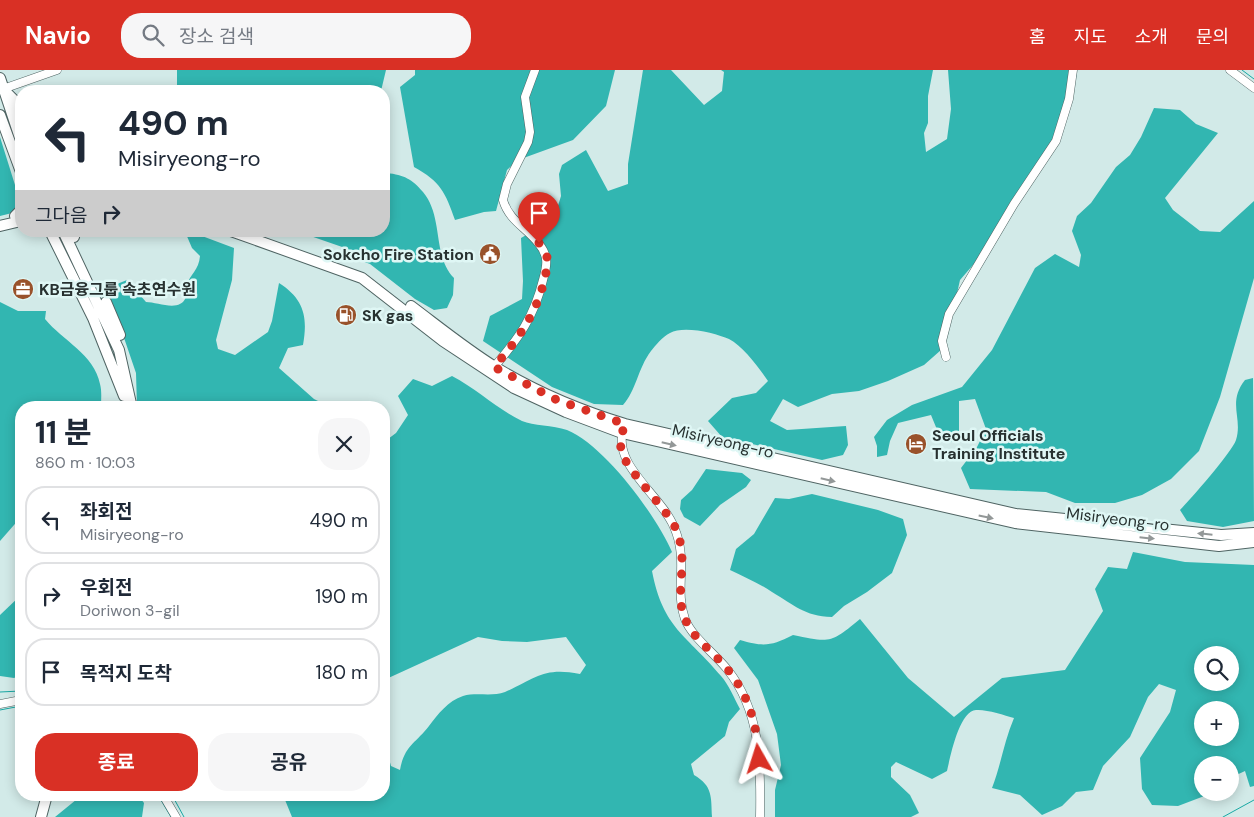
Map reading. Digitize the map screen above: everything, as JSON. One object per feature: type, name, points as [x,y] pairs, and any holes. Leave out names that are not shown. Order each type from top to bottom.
[{"type":"main road","points":[[0,78],[1,90],[15,133]]},
{"type":"main road","points":[[1,90],[15,101]]},
{"type":"main road","points":[[1,90],[15,126]]},
{"type":"main road","points":[[0,115],[15,156]]},
{"type":"main road","points":[[0,219],[15,216]]},
{"type":"main road","points":[[0,226],[15,218]]},
{"type":"main road","points":[[65,237],[122,341],[130,372],[126,401]]},
{"type":"main road","points":[[65,237],[104,330],[130,401]]},
{"type":"main road","name":"Misiryeong-ro","points":[[248,237],[362,278],[442,341],[514,388],[566,412],[623,428],[1015,523],[1219,546],[1254,542]]},
{"type":"main road","name":"Misiryeong-ro","points":[[264,237],[349,266],[366,274],[494,367],[557,400],[623,428],[1016,514],[1221,535],[1254,533]]},
{"type":"main road","points":[[41,817],[46,801]]},
{"type":"main road","points":[[47,817],[52,801]]},
{"type":"street","points":[[1,90],[57,70]]},
{"type":"street","points":[[494,367],[513,345],[531,319],[547,268],[548,259],[539,243],[511,218],[503,200],[503,193],[528,142],[530,132],[525,97],[535,70]]},
{"type":"street","points":[[946,358],[942,340],[949,314],[1014,204],[1056,141],[1069,100],[1073,70]]},
{"type":"street","points":[[1230,70],[1254,88]]},
{"type":"street","points":[[623,428],[621,452],[630,467],[657,499],[674,526],[682,550],[683,574],[680,602],[686,622],[739,684],[752,711],[758,743],[760,817]]},
{"type":"street","points":[[0,704],[15,701]]},
{"type":"street","points":[[167,801],[176,817]]},
{"type":"shaded area","points":[[177,70],[386,70],[382,85],[177,85]]},
{"type":"shaded area","points":[[415,70],[615,70],[606,106],[573,140],[518,160],[507,170],[496,211],[484,212],[455,220],[441,189],[423,172],[414,167],[400,87],[415,75]]},
{"type":"shaded area","points":[[643,70],[671,70],[704,105],[722,91],[724,72],[721,70],[933,70],[928,96],[928,123],[924,133],[926,152],[947,139],[951,109],[948,70],[1076,70],[1077,73],[1067,117],[979,258],[960,280],[948,334],[941,350],[924,365],[859,391],[832,394],[798,407],[783,399],[770,421],[787,430],[846,426],[848,445],[843,455],[822,460],[722,437],[708,421],[732,398],[756,393],[768,381],[745,352],[729,339],[708,332],[691,330],[667,334],[651,351],[631,393],[623,405],[594,404],[552,387],[483,341],[490,316],[522,299],[521,238],[554,219],[561,196],[559,174],[562,165],[586,150],[608,191],[628,184],[628,164]]},
{"type":"shaded area","points":[[1154,108],[1180,110],[1196,124],[1218,133],[1165,198],[1173,210],[1200,231],[1220,232],[1254,201],[1254,278],[1220,397],[1199,451],[1171,479],[1142,495],[1115,503],[1075,503],[1046,492],[970,489],[961,468],[977,447],[986,429],[975,399],[959,401],[959,434],[951,442],[938,432],[931,415],[898,423],[890,441],[887,455],[877,457],[877,446],[874,437],[887,420],[912,405],[962,387],[992,350],[1035,268],[1055,254],[1079,267],[1081,255],[1072,231],[1077,216],[1091,203],[1116,167],[1130,155],[1141,137]]},
{"type":"shaded area","points":[[0,137],[15,185],[15,208],[12,213],[0,216]]},
{"type":"shaded area","points":[[390,174],[403,176],[423,192],[434,213],[443,259],[447,269],[454,278],[453,295],[447,308],[434,310],[415,299],[370,264],[351,257],[348,249],[313,237],[390,237]]},
{"type":"shaded area","points":[[187,237],[205,237],[234,248],[232,280],[216,340],[218,349],[235,355],[268,332],[279,283],[299,302],[305,326],[303,345],[288,348],[279,368],[318,401],[137,401],[136,373],[107,288],[127,280],[146,302],[179,305],[186,297],[188,281],[199,261],[200,256],[192,248]]},
{"type":"shaded area","points":[[0,302],[18,311],[46,311],[45,319],[85,356],[97,373],[101,390],[101,401],[15,401],[15,524],[0,541]]},
{"type":"shaded area","points":[[452,376],[522,421],[561,428],[581,438],[612,465],[642,501],[654,519],[672,552],[652,571],[663,606],[678,630],[724,680],[740,709],[729,722],[725,736],[691,764],[694,775],[705,783],[710,793],[712,817],[292,817],[285,801],[390,801],[390,762],[391,766],[400,770],[404,755],[411,745],[444,708],[453,701],[468,695],[505,692],[548,673],[567,672],[580,674],[586,665],[566,637],[527,642],[502,641],[478,637],[390,677],[390,438],[396,433],[408,415],[398,396],[413,379],[432,386]]},
{"type":"shaded area","points":[[1253,378],[1254,521],[1223,527],[1187,521],[1180,510],[1233,446],[1238,432],[1237,396],[1245,380]]},
{"type":"shaded area","points":[[706,469],[742,473],[751,480],[746,487],[720,505],[700,526],[684,517],[680,509],[681,500],[692,490]]},
{"type":"shaded area","points":[[812,494],[878,510],[903,519],[907,535],[892,573],[844,606],[832,617],[800,609],[762,586],[730,570],[736,549],[754,534],[775,498],[789,499]]},
{"type":"shaded area","points":[[1133,552],[1185,562],[1254,565],[1254,786],[1250,787],[1245,771],[1239,774],[1239,756],[1194,756],[1194,800],[1178,806],[1152,805],[1142,789],[1140,758],[1170,712],[1176,690],[1159,684],[1148,697],[1130,737],[1103,766],[1093,790],[1076,792],[1062,806],[1042,815],[1020,795],[992,788],[1014,718],[995,712],[976,710],[970,712],[960,726],[947,771],[932,779],[896,762],[891,767],[891,777],[910,795],[919,813],[911,817],[775,817],[775,790],[781,765],[777,734],[758,680],[734,648],[740,640],[755,644],[767,644],[793,635],[823,640],[830,639],[843,633],[860,619],[908,678],[954,717],[1002,678],[1065,670],[1103,611],[1095,589],[1108,567],[1127,569]]},
{"type":"shaded area","points":[[15,601],[14,678],[0,676],[0,615]]},
{"type":"shaded area","points":[[75,801],[142,801],[144,803],[142,817],[55,817]]},
{"type":"waterway","points":[[1242,70],[1254,79]]},
{"type":"waterway","points":[[0,692],[15,691]]},
{"type":"waterway","points":[[0,710],[15,707]]},
{"type":"waterway","points":[[1223,817],[1254,800]]},
{"type":"waterway","points":[[162,801],[171,817]]},
{"type":"waterway","points":[[175,801],[184,817]]},
{"type":"place","name":"Sokcho Fire Station","points":[[490,254]]},
{"type":"place","name":"KB금융그룹 속초연수원","points":[[23,289]]},
{"type":"place","name":"SK gas","points":[[346,315]]},
{"type":"place","name":"Seoul Officials Training Institute","points":[[916,444]]},
{"type":"route","points":[[539,243],[548,259],[537,306],[531,319],[513,345],[494,367],[557,400],[625,424],[622,433],[621,452],[630,467],[657,499],[674,526],[682,550],[683,574],[680,602],[686,622],[739,684],[752,711],[759,759]]}]
